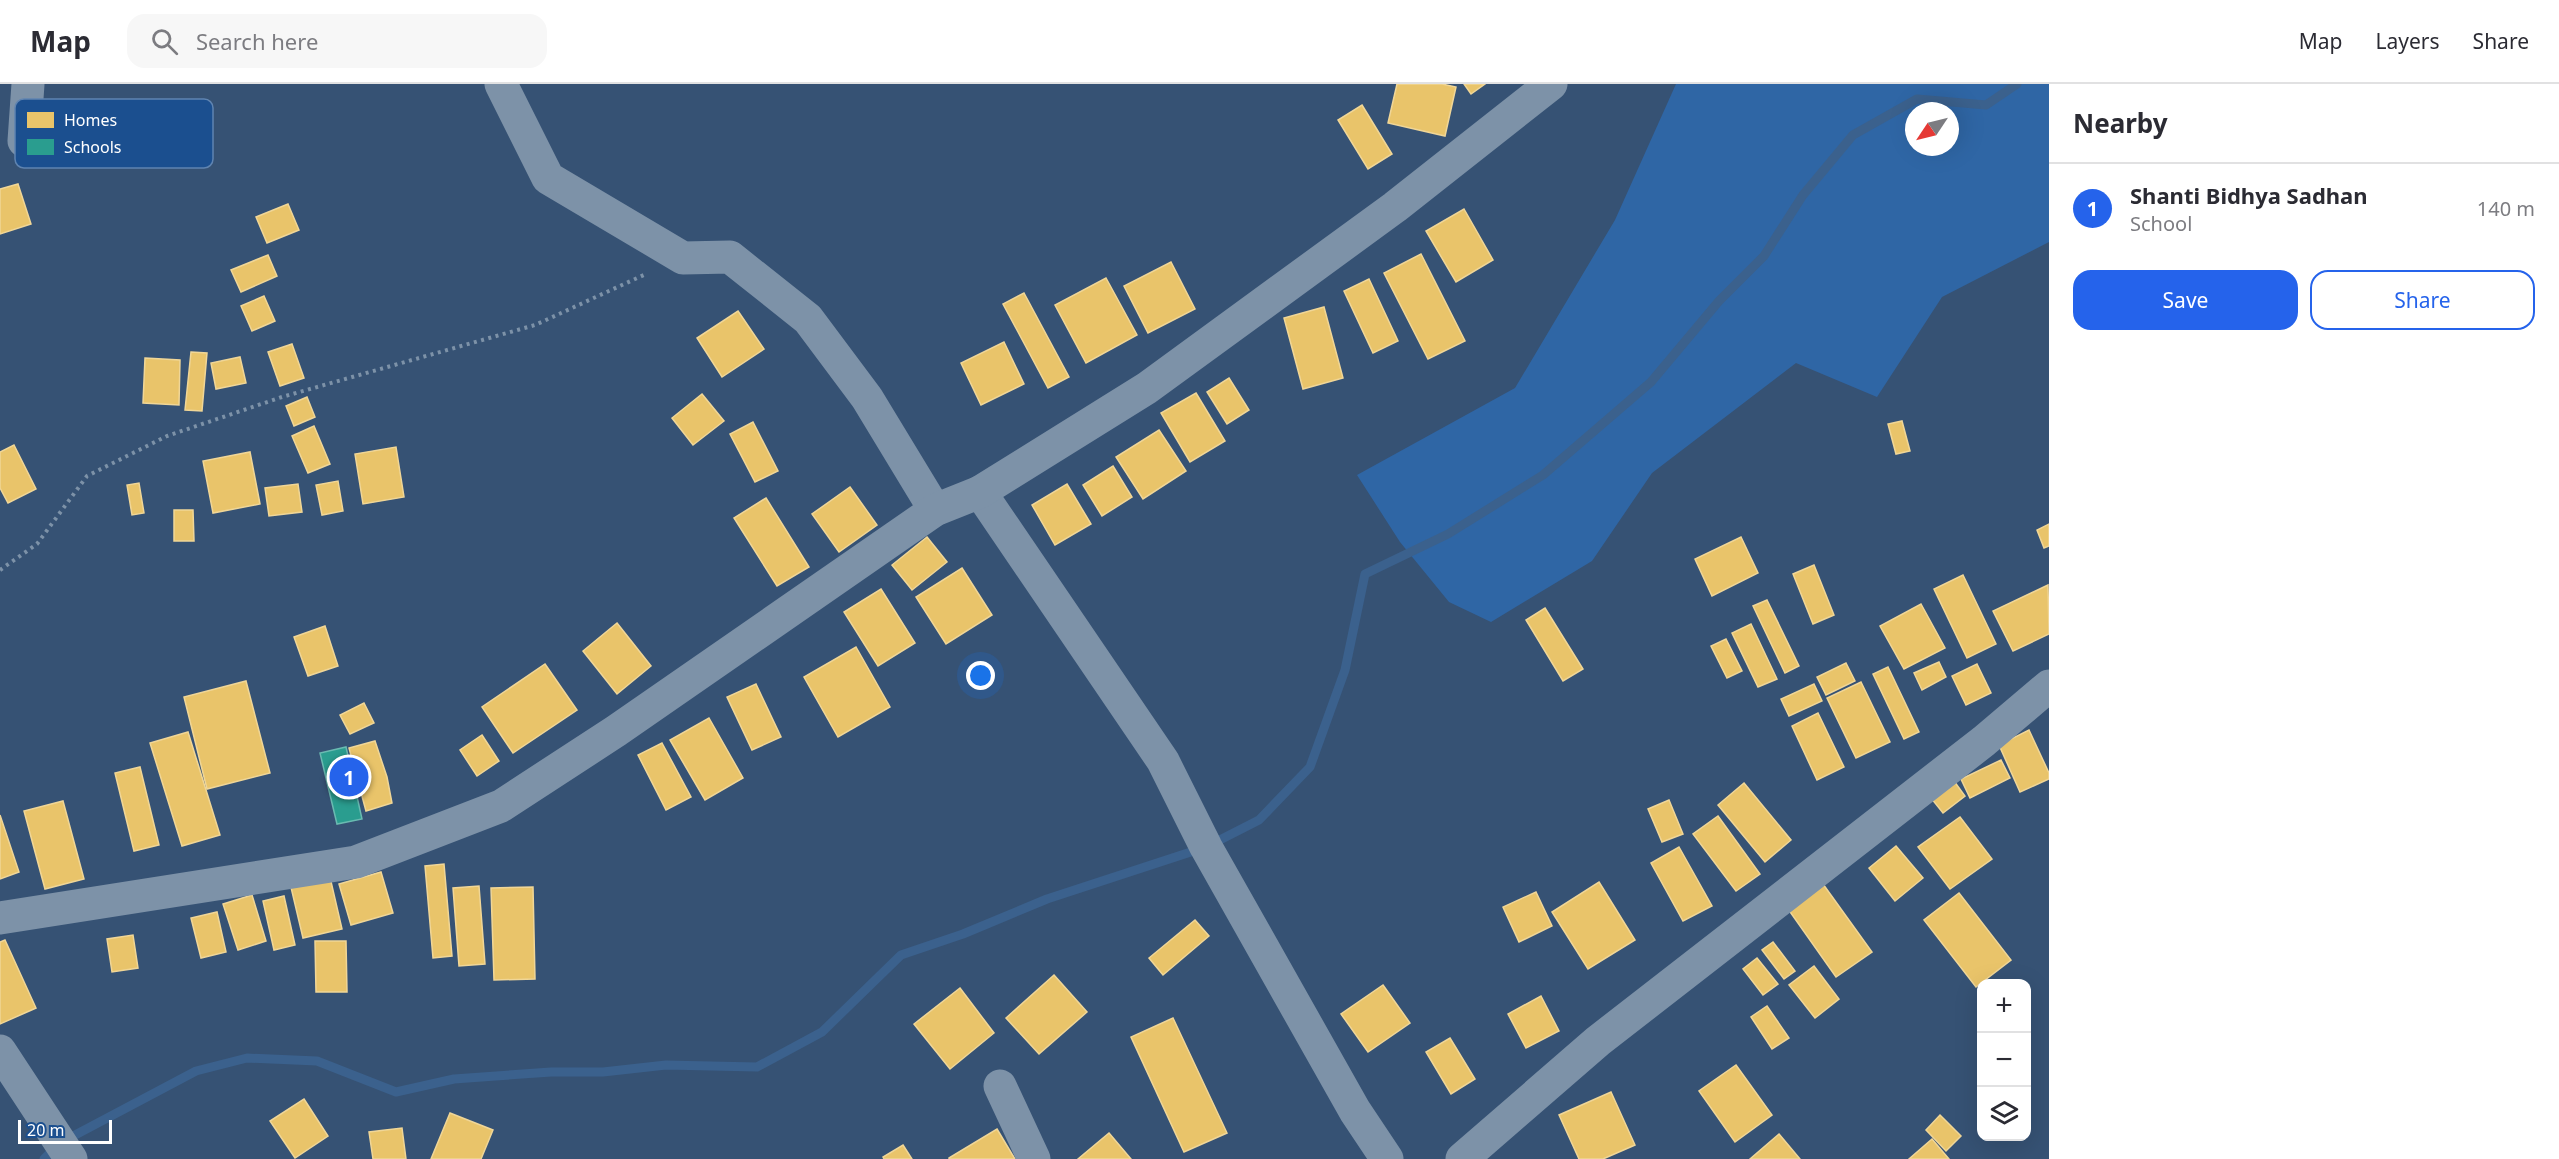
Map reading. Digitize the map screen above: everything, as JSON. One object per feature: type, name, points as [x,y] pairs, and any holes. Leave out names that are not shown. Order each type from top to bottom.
[{"type":"street","points":[[26,99],[27,84]]},
{"type":"street","points":[[501,84],[548,178],[682,258],[730,257],[808,319],[867,398],[935,510]]},
{"type":"street","points":[[0,918],[356,862],[501,806],[616,731],[935,510],[980,492],[1147,388],[1395,207],[1551,84]]},
{"type":"street","points":[[980,492],[1163,761],[1217,867],[1355,1111],[1387,1159]]},
{"type":"street","points":[[1462,1159],[1598,1041],[1984,741],[2049,686]]},
{"type":"street","points":[[0,1051],[71,1159]]},
{"type":"street","points":[[1000,1086],[1034,1159]]},
{"type":"path","points":[[0,570],[37,544],[87,476],[167,436],[282,397],[535,325],[682,258]]},
{"type":"shaded area","points":[[1676,84],[2049,84],[2049,242],[1942,297],[1877,397],[1796,363],[1652,473],[1592,561],[1491,622],[1449,602],[1400,542],[1357,475],[1515,388],[1615,220]]},
{"type":"building: Homes","points":[[1397,84],[1442,84],[1456,87],[1445,136],[1388,123]]},
{"type":"building: Homes","points":[[1464,84],[1485,84],[1471,94]]},
{"type":"building: Homes","points":[[1362,105],[1392,154],[1368,169],[1338,120]]},
{"type":"building: Homes","points":[[18,184],[31,224],[0,234],[0,189]]},
{"type":"building: Homes","points":[[288,204],[299,230],[267,243],[256,217]]},
{"type":"building: Homes","points":[[1464,209],[1493,260],[1456,282],[1426,231]]},
{"type":"building: Homes","points":[[1421,254],[1465,341],[1428,359],[1384,273]]},
{"type":"building: Homes","points":[[268,255],[277,276],[241,292],[231,270]]},
{"type":"building: Homes","points":[[1171,262],[1195,309],[1148,333],[1124,286]]},
{"type":"building: Homes","points":[[1106,278],[1137,335],[1086,363],[1055,305]]},
{"type":"building: Homes","points":[[1369,279],[1398,341],[1373,353],[1344,291]]},
{"type":"building: Homes","points":[[1024,293],[1069,377],[1048,388],[1003,304]]},
{"type":"building: Homes","points":[[264,296],[275,321],[252,331],[241,306]]},
{"type":"building: Homes","points":[[1324,307],[1343,378],[1303,389],[1284,318]]},
{"type":"building: Homes","points":[[738,311],[764,349],[722,377],[697,338]]},
{"type":"building: Homes","points":[[1004,342],[1024,384],[981,405],[961,363]]},
{"type":"building: Homes","points":[[292,344],[304,378],[280,386],[268,352]]},
{"type":"building: Homes","points":[[191,352],[207,353],[202,411],[185,410]]},
{"type":"building: Homes","points":[[240,357],[246,383],[216,389],[211,363]]},
{"type":"building: Homes","points":[[145,358],[180,360],[179,405],[143,403]]},
{"type":"building: Homes","points":[[1229,378],[1249,410],[1227,424],[1207,392]]},
{"type":"building: Homes","points":[[1196,393],[1225,441],[1190,462],[1161,413]]},
{"type":"building: Homes","points":[[702,394],[724,421],[693,445],[672,418]]},
{"type":"building: Homes","points":[[307,397],[315,417],[294,426],[286,406]]},
{"type":"building: Homes","points":[[1902,421],[1910,451],[1896,454],[1888,424]]},
{"type":"building: Homes","points":[[753,422],[778,471],[755,482],[730,434]]},
{"type":"building: Homes","points":[[314,426],[330,464],[308,473],[292,436]]},
{"type":"building: Homes","points":[[1159,430],[1186,471],[1143,499],[1116,457]]},
{"type":"building: Homes","points":[[14,445],[36,489],[8,503],[0,488],[0,452]]},
{"type":"building: Homes","points":[[396,447],[404,497],[363,504],[355,454]]},
{"type":"building: Homes","points":[[250,452],[260,504],[213,513],[203,461]]},
{"type":"building: Homes","points":[[1113,466],[1132,497],[1102,516],[1083,485]]},
{"type":"building: Homes","points":[[338,481],[343,511],[322,515],[316,485]]},
{"type":"building: Homes","points":[[139,483],[144,513],[132,515],[127,485]]},
{"type":"building: Homes","points":[[298,484],[302,512],[269,516],[265,488]]},
{"type":"building: Homes","points":[[1067,484],[1091,524],[1055,545],[1032,505]]},
{"type":"building: Homes","points":[[850,487],[877,525],[839,552],[812,514]]},
{"type":"building: Homes","points":[[766,498],[809,567],[777,586],[734,518]]},
{"type":"building: Homes","points":[[174,510],[193,510],[194,541],[174,541]]},
{"type":"building: Homes","points":[[2049,524],[2049,546],[2044,548],[2037,530]]},
{"type":"building: Homes","points":[[927,537],[947,562],[912,590],[892,565]]},
{"type":"building: Homes","points":[[1741,537],[1758,573],[1712,596],[1695,559]]},
{"type":"building: Homes","points":[[1814,565],[1834,615],[1813,624],[1793,574]]},
{"type":"building: Homes","points":[[962,568],[992,615],[946,644],[916,597]]},
{"type":"building: Homes","points":[[1963,575],[1996,644],[1967,658],[1934,589]]},
{"type":"building: Homes","points":[[2048,585],[2049,634],[2013,651],[1993,611]]},
{"type":"building: Homes","points":[[881,589],[915,643],[878,666],[844,612]]},
{"type":"building: Homes","points":[[1767,600],[1799,666],[1785,673],[1753,606]]},
{"type":"building: Homes","points":[[1921,604],[1945,648],[1904,669],[1880,626]]},
{"type":"building: Homes","points":[[1545,608],[1583,669],[1563,681],[1526,620]]},
{"type":"building: Homes","points":[[617,623],[651,666],[617,694],[583,651]]},
{"type":"building: Homes","points":[[1751,624],[1777,679],[1758,687],[1732,633]]},
{"type":"building: Homes","points":[[325,626],[338,666],[308,676],[294,637]]},
{"type":"building: Homes","points":[[1726,639],[1742,671],[1727,678],[1711,646]]},
{"type":"building: Homes","points":[[856,647],[890,707],[838,737],[804,677]]},
{"type":"building: Homes","points":[[1939,662],[1946,677],[1922,690],[1914,673]]},
{"type":"building: Homes","points":[[1846,663],[1855,681],[1826,695],[1817,677]]},
{"type":"building: Homes","points":[[545,664],[577,710],[513,753],[482,707]]},
{"type":"building: Homes","points":[[1977,664],[1991,693],[1966,705],[1952,676]]},
{"type":"building: Homes","points":[[1888,667],[1919,732],[1904,739],[1873,674]]},
{"type":"building: Homes","points":[[246,681],[270,773],[207,789],[184,697]]},
{"type":"building: Homes","points":[[1861,682],[1890,742],[1856,758],[1827,698]]},
{"type":"building: Homes","points":[[756,684],[781,737],[752,750],[727,697]]},
{"type":"building: Homes","points":[[1814,684],[1822,701],[1789,716],[1781,699]]},
{"type":"building: Homes","points":[[364,703],[374,723],[350,734],[340,715]]},
{"type":"building: Homes","points":[[1818,713],[1844,767],[1817,780],[1792,726]]},
{"type":"building: Homes","points":[[709,718],[743,778],[705,800],[670,740]]},
{"type":"building: Homes","points":[[2029,730],[2049,773],[2049,779],[2020,792],[1999,745]]},
{"type":"building: Homes","points":[[188,732],[220,835],[182,846],[150,743]]},
{"type":"building: Homes","points":[[482,735],[499,761],[477,776],[460,750]]},
{"type":"building: Homes","points":[[375,741],[387,777],[392,803],[366,811],[349,748]]},
{"type":"building: Homes","points":[[662,743],[691,797],[666,810],[638,755]]},
{"type":"building: Homes","points":[[2001,760],[2010,778],[1970,798],[1961,779]]},
{"type":"building: Homes","points":[[140,767],[159,845],[134,851],[115,773]]},
{"type":"building: Homes","points":[[1954,781],[1965,796],[1943,813],[1931,798]]},
{"type":"building: Homes","points":[[1744,783],[1791,840],[1765,862],[1718,805]]},
{"type":"building: Homes","points":[[1669,800],[1683,834],[1662,842],[1648,809]]},
{"type":"building: Homes","points":[[63,801],[84,879],[45,889],[24,811]]},
{"type":"building: Homes","points":[[0,815],[19,872],[0,879]]},
{"type":"building: Homes","points":[[1718,816],[1760,874],[1736,891],[1693,834]]},
{"type":"building: Homes","points":[[1960,817],[1992,859],[1950,889],[1918,847]]},
{"type":"building: Homes","points":[[1896,846],[1923,878],[1895,901],[1869,868]]},
{"type":"building: Homes","points":[[1679,847],[1712,906],[1683,921],[1651,863]]},
{"type":"building: Homes","points":[[444,864],[452,956],[433,958],[425,866]]},
{"type":"building: Homes","points":[[381,872],[393,913],[351,925],[339,884]]},
{"type":"building: Homes","points":[[329,873],[342,929],[303,938],[290,883]]},
{"type":"building: Homes","points":[[1599,882],[1635,940],[1588,969],[1552,912]]},
{"type":"building: Homes","points":[[1823,884],[1872,952],[1836,977],[1788,909]]},
{"type":"building: Homes","points":[[479,886],[485,964],[459,966],[453,888]]},
{"type":"building: Homes","points":[[533,887],[535,979],[494,980],[491,888]]},
{"type":"building: Homes","points":[[1536,892],[1552,926],[1519,942],[1503,907]]},
{"type":"building: Homes","points":[[1959,893],[2011,960],[1986,979],[1977,979],[1976,987],[1924,920]]},
{"type":"building: Homes","points":[[252,895],[266,941],[238,950],[223,904]]},
{"type":"building: Homes","points":[[284,896],[295,945],[274,950],[263,901]]},
{"type":"building: Homes","points":[[217,912],[226,952],[201,958],[191,918]]},
{"type":"building: Homes","points":[[1195,920],[1209,936],[1163,975],[1149,958]]},
{"type":"building: Homes","points":[[133,935],[138,968],[112,972],[107,939]]},
{"type":"building: Homes","points":[[5,940],[36,1008],[0,1024],[0,942]]},
{"type":"building: Homes","points":[[315,941],[346,941],[347,992],[316,992]]},
{"type":"building: Homes","points":[[1773,942],[1795,971],[1784,979],[1762,950]]},
{"type":"building: Homes","points":[[1757,958],[1778,984],[1763,995],[1743,969]]},
{"type":"building: Homes","points":[[1814,966],[1839,999],[1815,1018],[1789,985]]},
{"type":"building: Homes","points":[[1054,975],[1087,1012],[1039,1054],[1006,1018]]},
{"type":"building: Homes","points":[[1383,985],[1410,1023],[1368,1052],[1341,1014]]},
{"type":"building: Homes","points":[[960,988],[994,1033],[950,1069],[914,1024]]},
{"type":"building: Homes","points":[[1541,996],[1559,1031],[1526,1048],[1508,1014]]},
{"type":"building: Homes","points":[[1767,1006],[1789,1038],[1772,1049],[1751,1017]]},
{"type":"building: Homes","points":[[1173,1018],[1227,1133],[1184,1152],[1131,1037]]},
{"type":"building: Homes","points":[[1450,1038],[1475,1079],[1451,1094],[1426,1052]]},
{"type":"building: Homes","points":[[1736,1065],[1772,1115],[1735,1142],[1699,1091]]},
{"type":"building: Homes","points":[[1611,1092],[1635,1145],[1603,1159],[1579,1159],[1559,1115]]},
{"type":"building: Homes","points":[[304,1099],[328,1136],[295,1158],[270,1121]]},
{"type":"building: Homes","points":[[450,1113],[493,1130],[481,1159],[431,1159]]},
{"type":"building: Homes","points":[[1940,1115],[1961,1136],[1946,1151],[1926,1130]]},
{"type":"building: Homes","points":[[402,1128],[406,1159],[373,1159],[369,1132]]},
{"type":"building: Homes","points":[[997,1129],[1015,1159],[949,1159],[949,1158]]},
{"type":"building: Homes","points":[[1109,1133],[1131,1159],[1078,1159]]},
{"type":"building: Homes","points":[[1779,1134],[1800,1159],[1750,1159]]},
{"type":"building: Homes","points":[[1932,1139],[1949,1159],[1909,1159]]},
{"type":"building: Homes","points":[[903,1145],[912,1159],[884,1159],[883,1157]]},
{"type":"building: Schools","points":[[346,747],[362,819],[337,824],[320,753]]},
{"type":"waterway","points":[[44,1159],[60,1143],[196,1071],[247,1058],[317,1061],[396,1092],[454,1079],[551,1072],[603,1072],[666,1065],[757,1067],[822,1032],[901,955],[963,934],[1047,899],[1206,847],[1259,820],[1310,767],[1345,670],[1365,574],[1448,534],[1543,475],[1651,382],[1719,301],[1764,256],[1803,195],[1853,135],[1917,99],[1986,105],[2017,84]]},
{"type":"place","name":"Shanti Bidhya Sadhan","points":[[349,777]]}]
